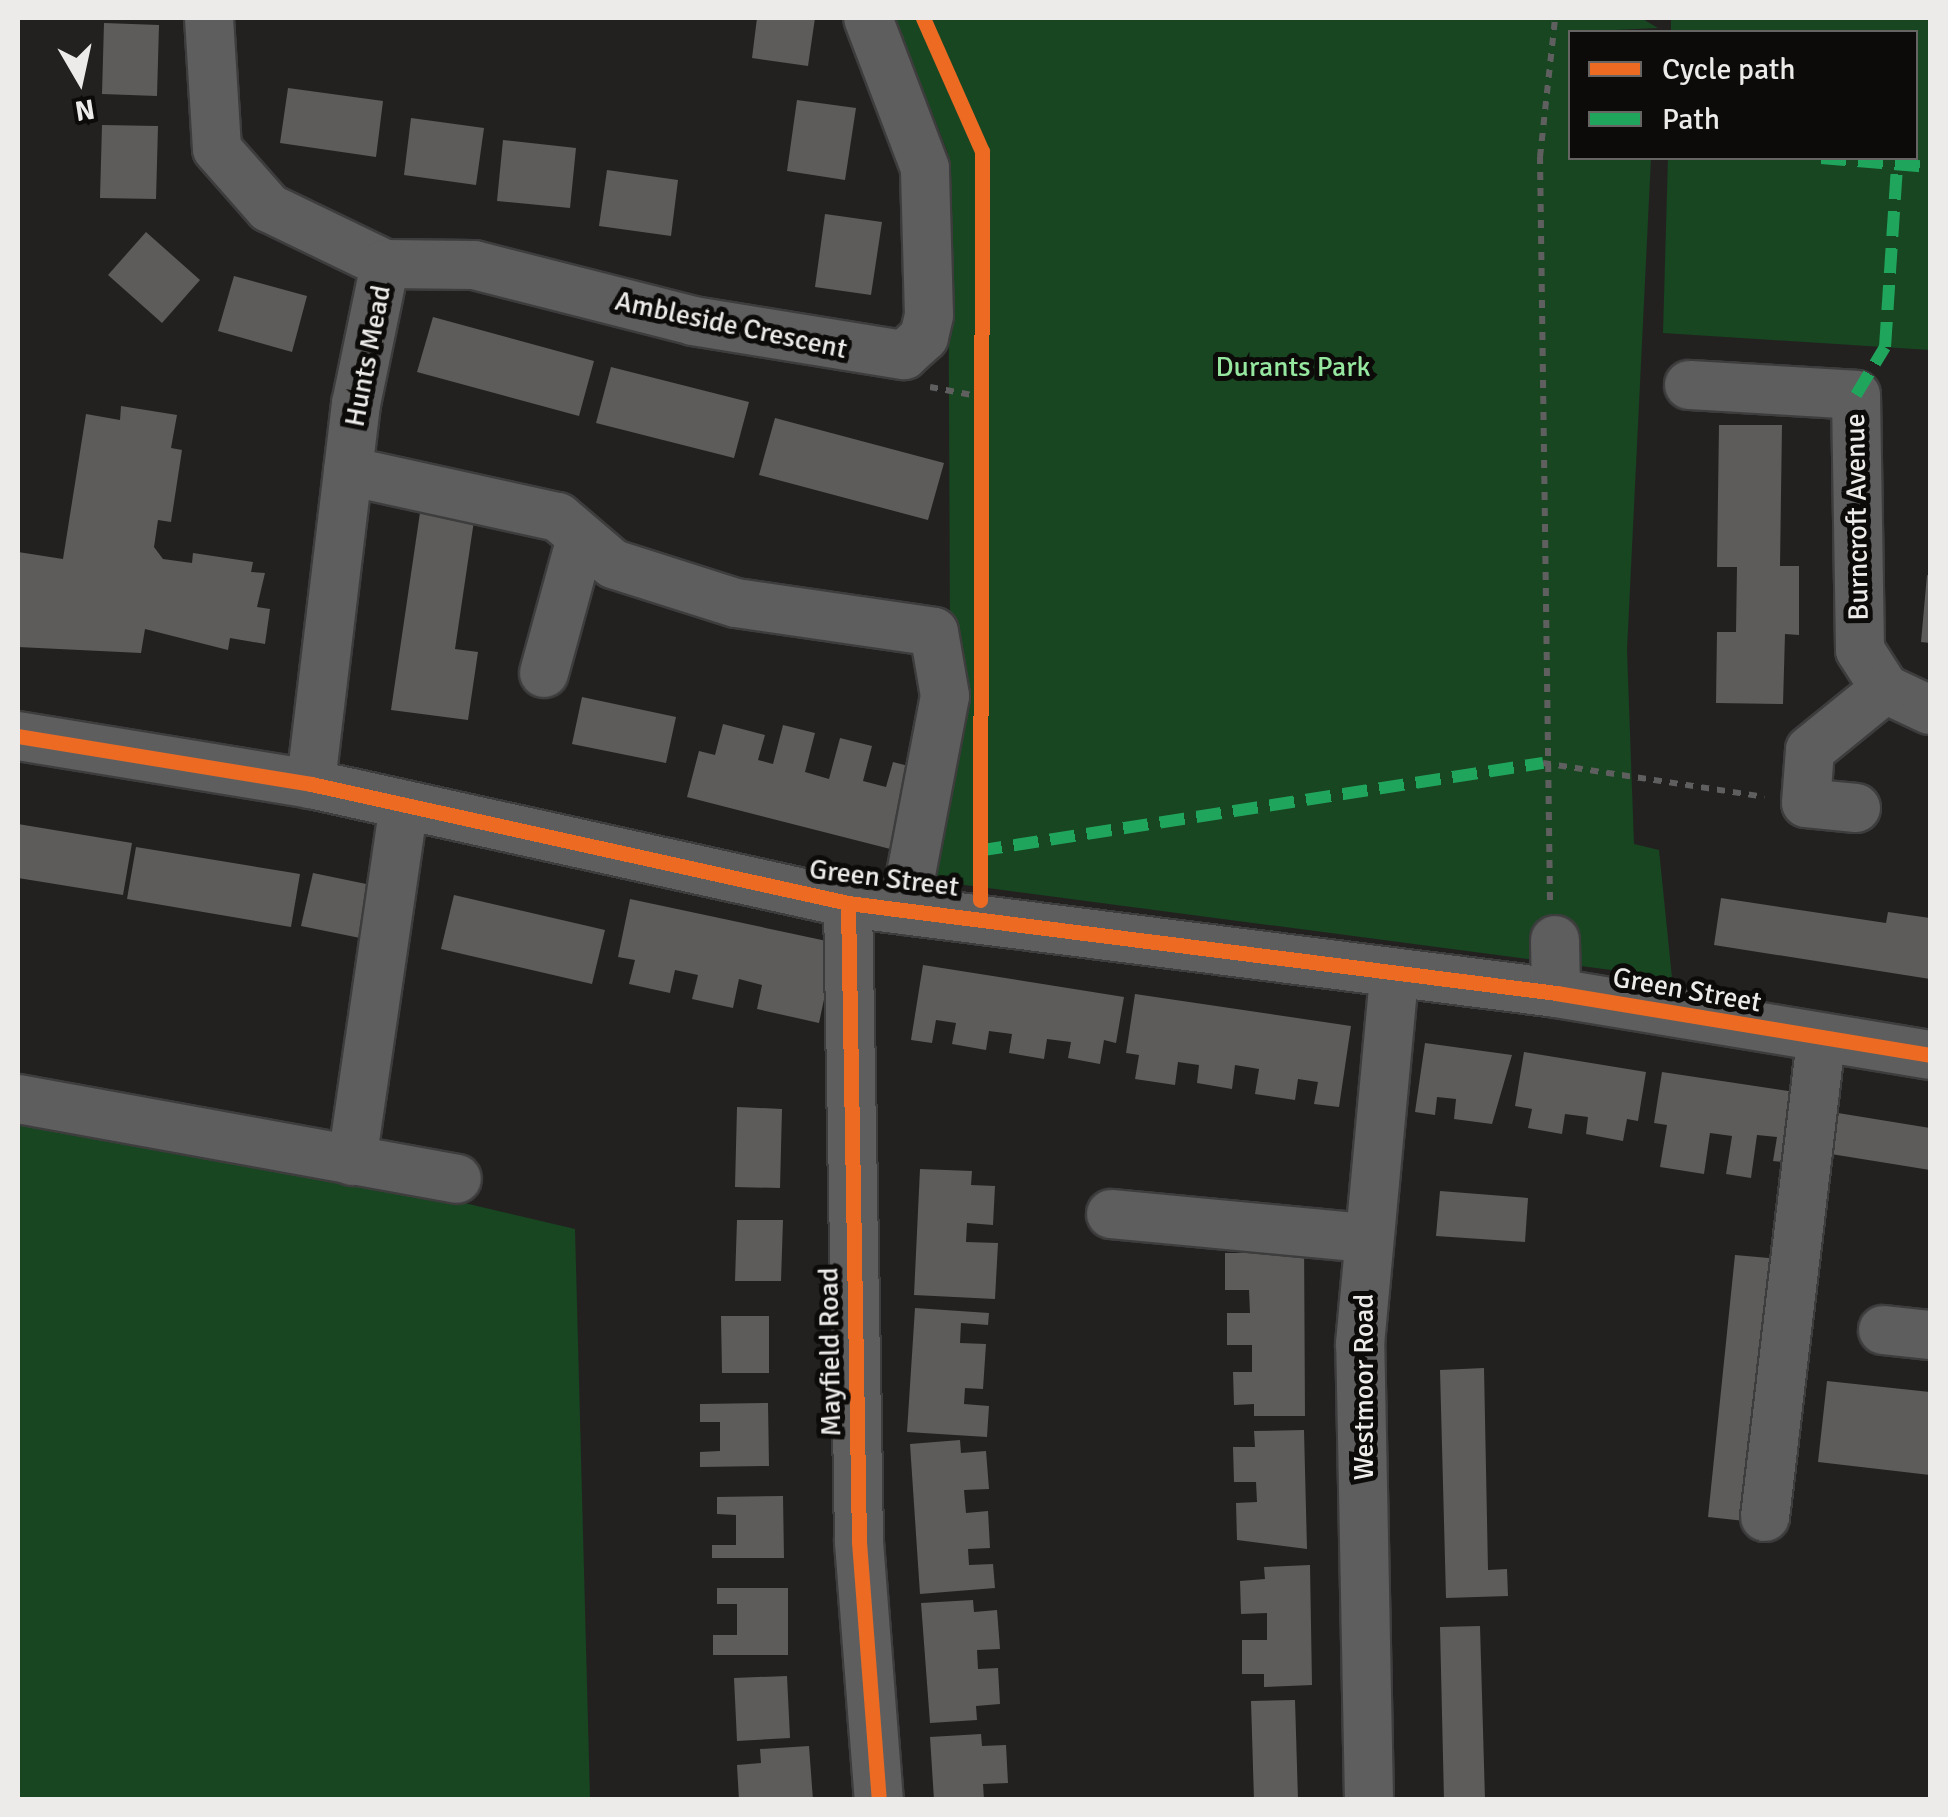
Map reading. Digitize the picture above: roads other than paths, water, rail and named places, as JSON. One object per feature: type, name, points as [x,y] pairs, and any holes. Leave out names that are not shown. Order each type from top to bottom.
[{"type":"street","name":"Hunts Mead","points":[[209,18],[217,148],[269,208],[385,264],[348,472],[311,784]]},
{"type":"street","name":"Ambleside Crescent","points":[[385,264],[474,265],[712,324],[904,355],[924,336],[929,315],[924,168],[868,18]]},
{"type":"street","name":"Burncroft Avenue","points":[[1689,385],[1856,395],[1860,650],[1885,689]]},
{"type":"street","points":[[348,472],[558,518],[612,564],[736,603],[934,632],[944,696],[904,910]]},
{"type":"street","points":[[544,673],[581,538]]},
{"type":"street","points":[[1856,808],[1806,804],[1810,750],[1885,689],[1930,710]]},
{"type":"street","name":"Green Street","points":[[18,736],[311,784],[848,903],[1556,993],[1930,1055]]},
{"type":"street","points":[[352,1161],[404,806]]},
{"type":"street","name":"Mayfield Road","points":[[848,903],[859,1542],[879,1800]]},
{"type":"street","points":[[1555,940],[1556,993]]},
{"type":"street","name":"Westmoor Road","points":[[1369,1800],[1366,1238],[1394,975]]},
{"type":"street","points":[[1765,1517],[1820,1038]]},
{"type":"street","points":[[18,1098],[457,1179]]},
{"type":"street","points":[[1111,1214],[1366,1238]]},
{"type":"street","points":[[1883,1330],[1930,1335]]},
{"type":"park label","name":"Durants Park","points":[[1293,367]]}]
